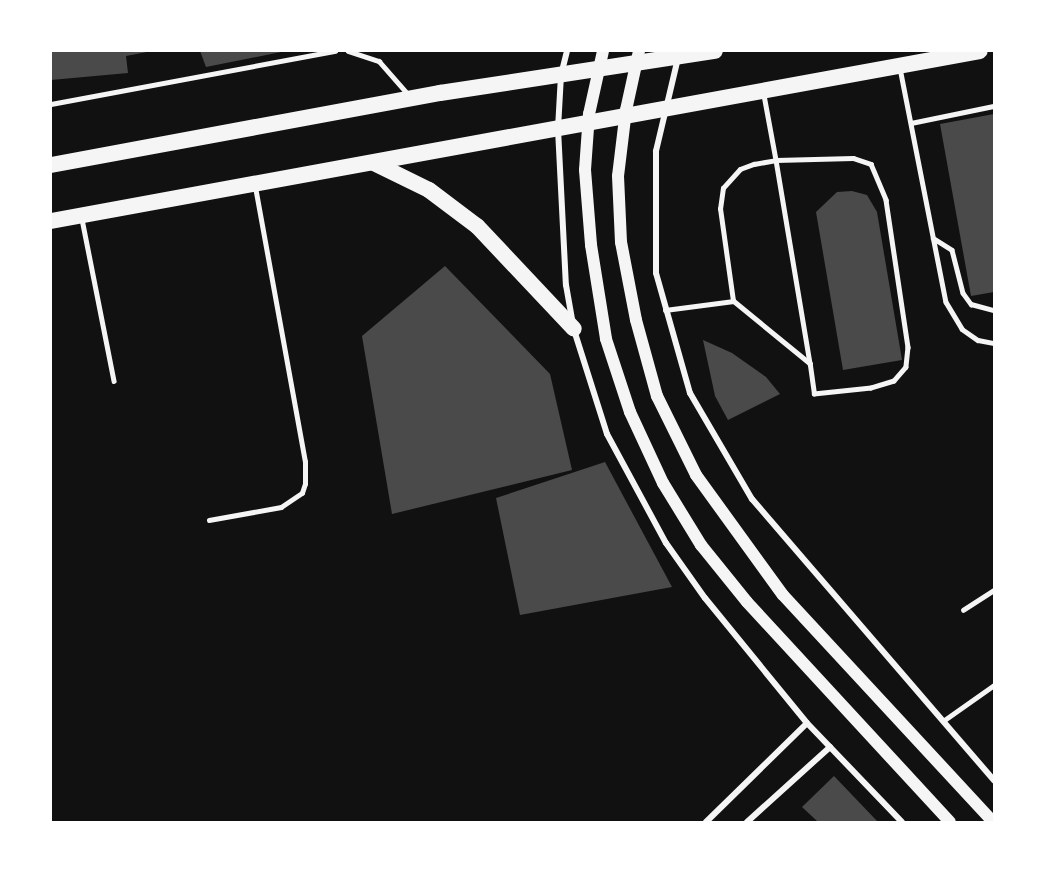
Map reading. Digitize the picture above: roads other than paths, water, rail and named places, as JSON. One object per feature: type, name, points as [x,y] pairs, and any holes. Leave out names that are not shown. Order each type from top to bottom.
[{"type":"highway","points":[[51,165],[411,99],[715,51]]},
{"type":"highway","points":[[51,221],[764,93],[980,51]]},
{"type":"highway","points":[[374,163],[429,190],[477,226],[574,329]]},
{"type":"main road","points":[[603,51],[589,114],[585,170],[591,245],[606,339],[639,433],[663,483],[701,545],[763,619],[950,822]]},
{"type":"main road","points":[[639,51],[634,64],[618,176],[621,242],[636,320],[657,396],[696,475],[736,535],[783,595],[993,822]]},
{"type":"street","points":[[567,51],[561,75],[558,129],[566,285],[574,329],[608,434],[640,500],[705,598],[807,723],[902,822]]},
{"type":"street","points":[[678,57],[656,151],[654,205],[656,273],[690,393],[752,499],[994,780]]},
{"type":"street","points":[[706,822],[807,723]]},
{"type":"street","points":[[747,822],[830,747]]},
{"type":"lane","points":[[51,104],[335,51]]},
{"type":"lane","points":[[348,51],[379,61],[411,99]]},
{"type":"lane","points":[[900,68],[946,302],[962,329],[978,340],[994,343]]},
{"type":"lane","points":[[764,93],[776,160],[810,364],[814,394],[871,388],[894,381],[906,367],[908,347],[886,200],[877,172],[864,160],[776,160],[740,169],[723,188],[720,209],[733,301],[810,364]]},
{"type":"lane","points":[[911,123],[994,106]]},
{"type":"lane","points":[[209,520],[281,507],[302,493],[305,484],[305,462],[255,184]]},
{"type":"lane","points":[[81,215],[114,381]]},
{"type":"lane","points":[[933,238],[952,250],[963,293],[971,304],[994,310]]},
{"type":"lane","points":[[665,310],[733,301]]},
{"type":"lane","points":[[963,610],[994,590]]},
{"type":"lane","points":[[943,721],[994,685]]}]
